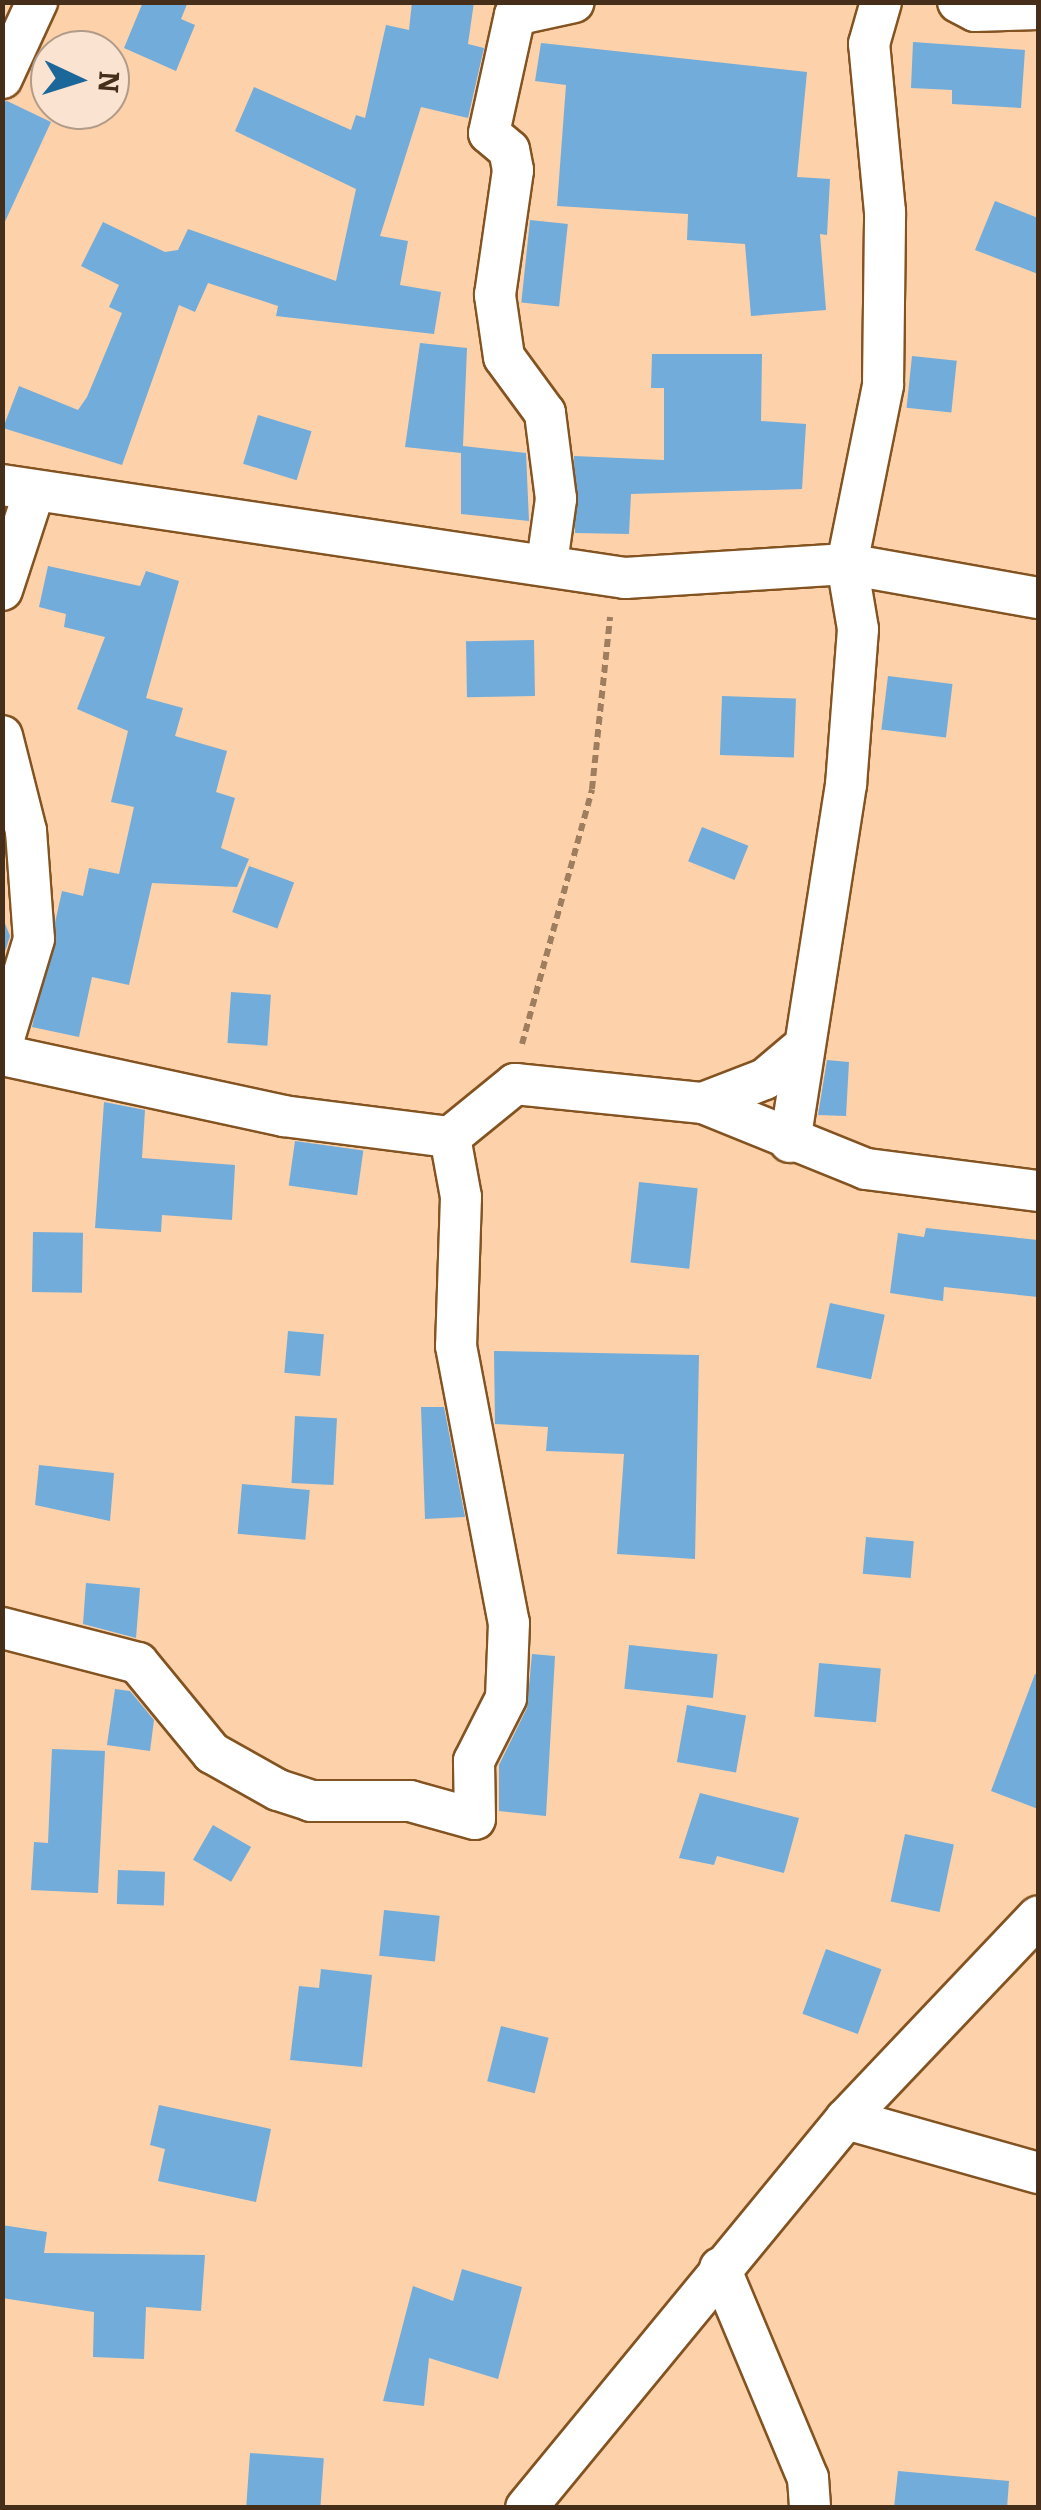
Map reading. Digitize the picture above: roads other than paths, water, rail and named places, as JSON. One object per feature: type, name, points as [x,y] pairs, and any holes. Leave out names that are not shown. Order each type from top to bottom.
[{"type":"street","points":[[2,78],[37,2]]},
{"type":"street","points":[[547,564],[556,499],[545,413],[504,358],[495,294],[513,170],[509,150],[489,134],[516,15],[574,2]]},
{"type":"street","points":[[790,1142],[798,1051],[846,785],[858,629],[847,564],[883,385],[884,212],[869,44],[881,2]]},
{"type":"street","points":[[958,2],[1038,10]]},
{"type":"street","points":[[2,590],[18,489],[624,578],[847,564],[1038,598]]},
{"type":"street","points":[[2,736],[26,832],[34,940],[2,1045]]},
{"type":"street","points":[[703,1103],[765,1080],[798,1051]]},
{"type":"street","points":[[2,1054],[283,1116],[450,1137],[515,1084],[703,1103],[790,1142],[866,1169],[1038,1191]]},
{"type":"street","points":[[2,1628],[138,1663],[212,1753],[278,1790],[312,1801],[410,1802],[475,1818],[474,1762],[506,1698],[508,1623],[456,1346],[461,1197],[450,1137]]},
{"type":"street","points":[[526,2508],[846,2118],[1038,1917]]},
{"type":"street","points":[[846,2118],[1038,2173]]},
{"type":"street","points":[[720,2268],[808,2478],[810,2508]]}]
